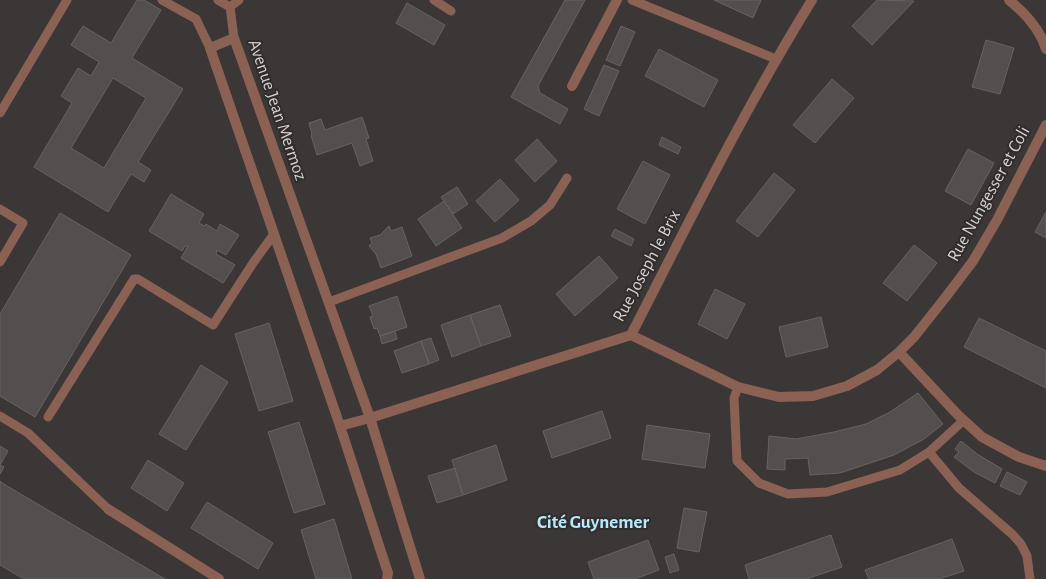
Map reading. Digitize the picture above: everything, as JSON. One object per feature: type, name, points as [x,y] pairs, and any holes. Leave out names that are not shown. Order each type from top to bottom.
[{"type":"street","points":[[572,86],[618,0]]},
{"type":"street","name":"Rue Joseph le Brix","points":[[340,426],[630,335],[729,143],[776,59],[812,0]]},
{"type":"street","points":[[1009,0],[1030,19],[1043,39],[1046,49]]},
{"type":"street","name":"Avenue Jean Mermoz","points":[[210,48],[234,38],[370,418],[420,579]]},
{"type":"street","points":[[210,48],[340,426],[388,573],[387,579]]},
{"type":"street","name":"Rue Nungesser et Coli","points":[[630,335],[738,387],[779,397],[813,396],[847,386],[877,370],[899,352],[914,337],[973,261],[1001,213],[1046,125]]},
{"type":"street","points":[[899,352],[982,437],[1001,448],[1046,466]]},
{"type":"street","points":[[108,509],[220,579]]},
{"type":"lane","points":[[0,113],[67,0]]},
{"type":"lane","points":[[162,0],[196,19],[210,48]]},
{"type":"lane","points":[[218,0],[230,7]]},
{"type":"lane","points":[[230,7],[239,0]]},
{"type":"lane","points":[[434,0],[451,11]]},
{"type":"lane","points":[[632,0],[776,59]]},
{"type":"lane","points":[[230,7],[234,38]]},
{"type":"lane","points":[[329,302],[502,238],[530,221],[550,205],[567,178]]},
{"type":"lane","points":[[0,209],[23,223],[0,262]]},
{"type":"lane","points":[[48,417],[134,279],[138,279],[214,325],[253,263],[274,234]]},
{"type":"lane","points":[[738,387],[734,398],[737,461],[759,483],[788,494],[827,492],[900,470],[930,452],[964,420]]},
{"type":"lane","points":[[0,416],[28,433],[108,509]]},
{"type":"lane","points":[[930,452],[960,488],[1021,544],[1027,556],[1030,579]]},
{"type":"building","points":[[137,0],[144,0],[161,10],[132,58],[183,89],[138,162],[151,170],[144,182],[131,174],[108,212],[34,167],[72,103],[61,96],[78,68],[91,76],[99,62],[71,45],[83,26],[111,43]],"holes":[[[113,78],[146,98],[104,168],[71,148]]]},
{"type":"building","points":[[565,0],[585,0],[538,86],[540,93],[568,109],[560,124],[511,97]]},
{"type":"building","points":[[714,0],[761,0],[753,18]]},
{"type":"building","points":[[877,0],[914,1],[872,45],[852,26]]},
{"type":"building","points":[[407,3],[445,25],[434,45],[396,23]]},
{"type":"building","points":[[621,26],[635,32],[620,66],[606,60]]},
{"type":"building","points":[[986,40],[1014,48],[1000,94],[972,87]]},
{"type":"building","points":[[659,49],[718,80],[704,107],[645,76]]},
{"type":"building","points":[[604,65],[619,71],[599,116],[584,109]]},
{"type":"building","points":[[832,79],[854,98],[815,143],[793,125]]},
{"type":"building","points":[[362,117],[369,138],[366,139],[373,161],[360,166],[352,143],[317,155],[309,123],[321,119],[325,130]]},
{"type":"building","points":[[662,137],[681,147],[678,154],[659,145]]},
{"type":"building","points":[[537,139],[557,161],[535,182],[515,160]]},
{"type":"building","points":[[968,149],[994,163],[971,205],[945,191]]},
{"type":"building","points":[[643,161],[670,175],[645,224],[617,209]]},
{"type":"building","points":[[774,173],[795,190],[758,237],[736,221]]},
{"type":"building","points":[[500,179],[519,200],[495,222],[476,201]]},
{"type":"building","points":[[457,187],[468,204],[453,214],[441,197]]},
{"type":"building","points":[[171,194],[204,214],[199,223],[204,226],[206,224],[217,231],[220,224],[239,235],[226,255],[217,250],[216,254],[235,265],[223,283],[181,258],[188,246],[185,246],[182,251],[149,231]]},
{"type":"building","points":[[444,201],[462,228],[436,246],[418,219]]},
{"type":"building","points":[[1046,212],[1046,238],[1035,232]]},
{"type":"building","points":[[60,213],[131,255],[35,417],[0,396],[0,314]]},
{"type":"building","points":[[389,226],[391,231],[402,227],[412,256],[381,268],[376,254],[369,246],[372,243],[370,238],[380,235]]},
{"type":"building","points":[[615,229],[634,239],[631,246],[611,236]]},
{"type":"building","points":[[914,245],[937,263],[907,301],[883,283]]},
{"type":"building","points":[[599,256],[618,278],[575,316],[556,294]]},
{"type":"building","points":[[715,289],[745,304],[727,339],[698,324]]},
{"type":"building","points":[[397,296],[407,327],[380,336],[377,328],[374,329],[370,317],[373,316],[369,306]]},
{"type":"building","points":[[500,305],[511,336],[481,346],[470,315]]},
{"type":"building","points":[[470,315],[481,346],[452,357],[441,325]]},
{"type":"building","points":[[821,317],[828,347],[786,357],[779,327]]},
{"type":"building","points":[[979,318],[1046,351],[1046,388],[964,347]]},
{"type":"building","points":[[269,323],[293,401],[259,411],[235,334]]},
{"type":"building","points":[[395,331],[397,339],[382,344],[380,336]]},
{"type":"building","points":[[431,338],[439,360],[429,364],[421,341]]},
{"type":"building","points":[[421,341],[429,364],[402,373],[394,351]]},
{"type":"building","points":[[201,365],[228,382],[186,450],[159,434]]},
{"type":"building","points":[[918,393],[943,424],[924,439],[894,455],[840,473],[810,475],[808,458],[785,459],[785,470],[767,469],[769,436],[796,439],[866,424],[890,412]]},
{"type":"building","points":[[602,411],[611,438],[552,458],[543,431]]},
{"type":"building","points":[[299,422],[325,504],[294,513],[268,432]]},
{"type":"building","points":[[647,425],[710,434],[705,468],[642,459]]},
{"type":"building","points":[[961,441],[977,454],[1002,469],[995,483],[974,472],[954,457],[959,452],[955,449]]},
{"type":"building","points":[[496,445],[507,480],[463,495],[452,460]]},
{"type":"building","points":[[0,446],[8,451],[0,465]]},
{"type":"building","points":[[148,460],[184,483],[167,511],[131,488]]},
{"type":"building","points":[[0,465],[4,467],[0,474]]},
{"type":"building","points":[[455,468],[463,495],[437,503],[428,476]]},
{"type":"building","points":[[1007,472],[1027,482],[1020,495],[1000,486]]},
{"type":"building","points":[[0,481],[165,579],[24,579],[0,565]]},
{"type":"building","points":[[207,502],[273,543],[258,569],[191,528]]},
{"type":"building","points":[[684,508],[707,512],[699,552],[677,548]]},
{"type":"building","points":[[334,519],[352,579],[316,579],[301,530]]},
{"type":"building","points":[[831,535],[842,567],[806,579],[749,579],[745,565]]},
{"type":"building","points":[[952,539],[964,571],[939,579],[869,579],[865,570]]},
{"type":"building","points":[[648,540],[659,570],[635,579],[594,579],[588,562]]},
{"type":"building","points":[[674,554],[679,570],[670,573],[665,557]]},
{"type":"district","name":"Cité Guynemer","points":[[593,522]]}]
